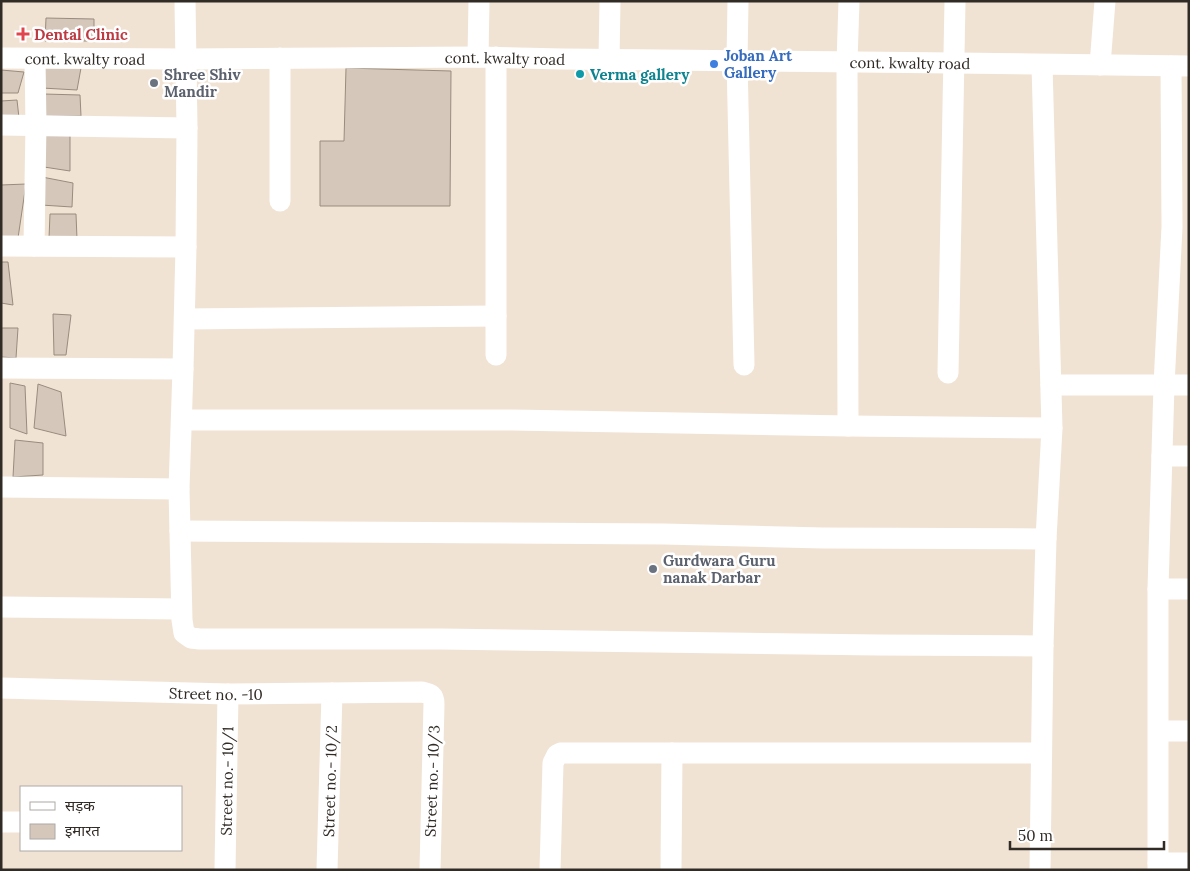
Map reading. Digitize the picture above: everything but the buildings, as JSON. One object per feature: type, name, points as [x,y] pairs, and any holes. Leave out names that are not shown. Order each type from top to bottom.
[{"type":"street","points":[[186,1],[185,319],[179,489],[182,627],[184,633],[191,638],[200,639],[441,639],[1043,646]]},
{"type":"street","points":[[479,1],[487,57],[496,355]]},
{"type":"street","points":[[610,1],[610,60]]},
{"type":"street","points":[[738,1],[737,61],[744,365]]},
{"type":"street","points":[[848,426],[847,62],[849,1]]},
{"type":"street","points":[[948,373],[955,1]]},
{"type":"street","points":[[1100,65],[1105,1]]},
{"type":"street","name":"cont. kwalty road","points":[[1,58],[487,57],[1180,66]]},
{"type":"street","points":[[280,58],[280,201]]},
{"type":"street","points":[[34,246],[35,59]]},
{"type":"street","points":[[1040,870],[1043,646],[1052,428],[1042,65]]},
{"type":"street","points":[[1180,66],[1180,227],[1164,385],[1158,589],[1158,866],[1189,863]]},
{"type":"street","points":[[1,125],[187,128]]},
{"type":"street","points":[[1,246],[186,247]]},
{"type":"street","points":[[185,319],[496,316]]},
{"type":"street","points":[[1,368],[183,370]]},
{"type":"street","points":[[1051,385],[1189,385]]},
{"type":"street","points":[[182,420],[512,420],[1052,428]]},
{"type":"street","points":[[1162,456],[1189,456]]},
{"type":"street","points":[[1,487],[179,489]]},
{"type":"street","points":[[180,531],[1046,539]]},
{"type":"street","points":[[1158,589],[1189,589]]},
{"type":"street","points":[[1,607],[182,609]]},
{"type":"street","name":"Street no. -10","points":[[1,688],[228,694],[422,692],[430,694]]},
{"type":"street","name":"Street no.- 10/2","points":[[327,870],[332,693]]},
{"type":"street","name":"Street no.- 10/1","points":[[225,870],[228,694]]},
{"type":"street","name":"Street no.- 10/3","points":[[430,694],[433,696],[434,704],[430,870]]},
{"type":"street","points":[[1158,730],[1189,731]]},
{"type":"street","points":[[550,870],[553,763],[557,755],[561,753],[1041,753]]},
{"type":"street","points":[[671,870],[672,753]]},
{"type":"street","points":[[1,822],[20,822]]},
{"type":"place","name":"Dental Clinic","points":[[23,34]]},
{"type":"place","name":"Joban Art Gallery","points":[[714,64]]},
{"type":"place","name":"Verma gallery","points":[[580,74]]},
{"type":"place","name":"Shree Shiv Mandir","points":[[154,83]]},
{"type":"place","name":"Gurdwara Guru nanak Darbar","points":[[653,569]]}]
